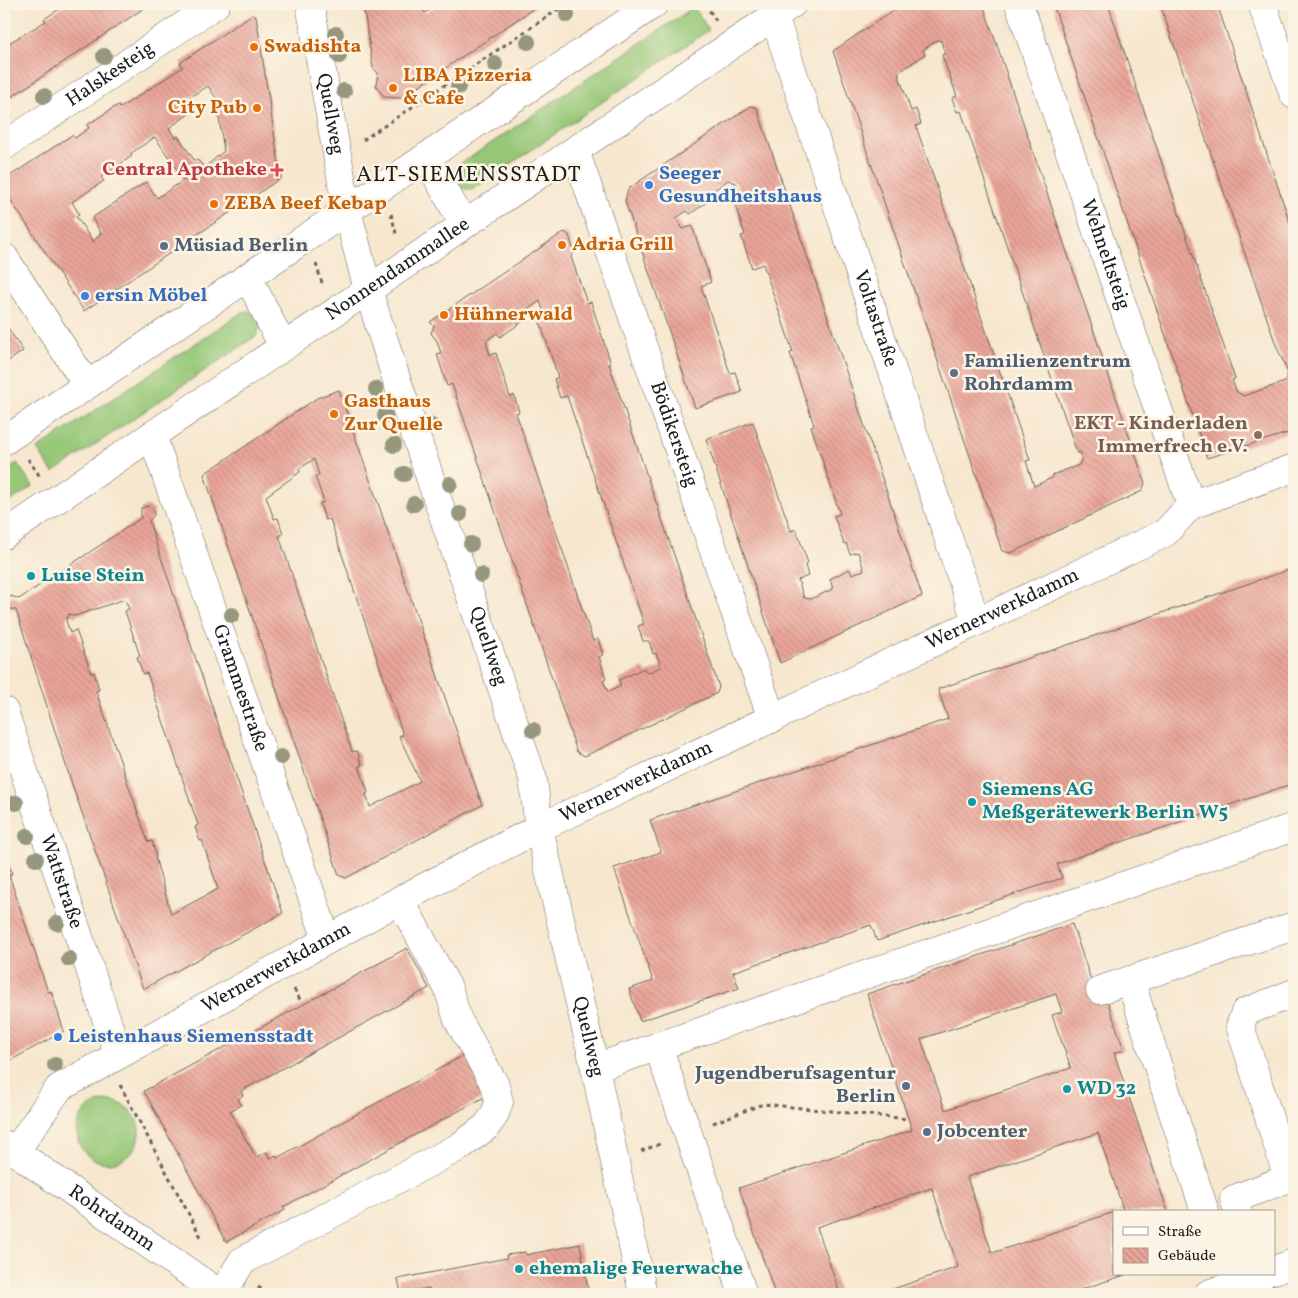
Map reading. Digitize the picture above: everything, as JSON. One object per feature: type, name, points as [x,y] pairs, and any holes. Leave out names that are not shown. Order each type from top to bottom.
[{"type":"street","name":"Halskesteig","points":[[4,146],[216,4]]},
{"type":"street","name":"Quellweg","points":[[310,4],[347,210],[368,290],[397,381],[533,779],[539,828],[596,1068],[643,1294]]},
{"type":"street","points":[[4,441],[654,4]]},
{"type":"street","name":"Wehneltsteig","points":[[1019,4],[1191,505]]},
{"type":"street","points":[[1262,4],[1294,95]]},
{"type":"street","name":"Nonnendammallee","points":[[4,535],[783,10]]},
{"type":"street","name":"Voltastraße","points":[[783,10],[976,621]]},
{"type":"street","name":"Bödikersteig","points":[[575,150],[772,718]]},
{"type":"street","points":[[426,157],[464,225]]},
{"type":"street","points":[[4,256],[87,385]]},
{"type":"street","points":[[248,277],[283,347]]},
{"type":"street","name":"Grammestraße","points":[[152,435],[326,940]]},
{"type":"street","name":"Wernerwerkdamm","points":[[9,1148],[59,1088],[400,900],[539,828],[1165,533],[1191,505],[1294,468]]},
{"type":"street","name":"Wattstraße","points":[[4,711],[118,1054]]},
{"type":"street","points":[[596,1068],[1294,827]]},
{"type":"street","points":[[221,1294],[242,1261],[459,1147],[486,1128],[494,1116],[499,1102],[495,1085],[458,1020],[448,988],[400,900]]},
{"type":"street","points":[[1100,990],[1294,926]]},
{"type":"street","points":[[1130,980],[1204,1210],[1236,1205],[1291,1177],[1240,1026],[1245,1012],[1294,993]]},
{"type":"street","points":[[658,1046],[742,1294]]},
{"type":"street","name":"Rohrdamm","points":[[9,1148],[221,1294]]},
{"type":"street","points":[[1276,1269],[1294,1263]]},
{"type":"street","points":[[1221,1285],[1255,1276]]},
{"type":"path","points":[[360,142],[566,4]]},
{"type":"path","points":[[705,4],[717,22]]},
{"type":"path","points":[[390,211],[397,239]]},
{"type":"path","points":[[315,260],[324,289]]},
{"type":"path","points":[[26,456],[42,480]]},
{"type":"path","points":[[295,992],[302,1003]]},
{"type":"path","points":[[118,1081],[201,1237]]},
{"type":"path","points":[[616,1161],[764,1104],[908,1119]]},
{"type":"green space","points":[[694,7],[709,30],[472,190],[464,189],[457,183],[454,173],[457,166]]},
{"type":"green space","points":[[247,311],[253,313],[261,325],[256,336],[53,473],[37,449],[241,313]]},
{"type":"green space","points":[[17,463],[33,486],[4,506],[4,472]]},
{"type":"green space","points":[[108,1101],[120,1103],[130,1110],[137,1120],[139,1132],[137,1144],[130,1154],[120,1161],[108,1163],[96,1161],[86,1154],[79,1144],[77,1132],[79,1120],[86,1110],[96,1103]]},
{"type":"building","points":[[67,4],[150,4],[4,102],[4,34],[9,43],[46,21],[44,19]]},
{"type":"building","points":[[363,4],[419,4],[425,13],[439,4],[540,4],[401,98],[384,97],[376,86],[378,73],[373,68]]},
{"type":"building","points":[[903,4],[983,4],[1145,483],[1142,491],[1011,553],[1002,551],[833,51]],"holes":[[[937,40],[941,41],[945,54],[942,55],[957,96],[952,98],[957,112],[961,111],[1077,453],[1080,452],[1082,458],[1079,465],[1052,475],[1054,477],[1034,486],[1026,461],[1030,460],[916,126],[921,124],[916,109],[911,111],[898,73],[925,54],[923,50]]]},
{"type":"building","points":[[1053,4],[1108,4],[1235,379],[1232,380],[1236,391],[1243,396],[1285,382],[1288,373],[1276,345],[1160,4],[1217,4],[1294,235],[1294,431],[1207,458]]},
{"type":"building","points":[[251,15],[256,16],[281,178],[84,311],[4,190],[4,180],[72,135],[75,138],[89,128],[87,125],[118,105],[120,108],[183,67],[180,63]],"holes":[[[208,86],[216,98],[224,151],[204,168],[199,161],[194,160],[178,136],[175,138],[169,128],[189,114],[181,103]],[[155,137],[184,180],[157,198],[146,182],[92,218],[101,233],[93,242],[76,216],[79,214],[72,202],[104,181],[101,177],[132,156],[130,154]]]},
{"type":"building","points":[[751,106],[757,108],[922,596],[780,663],[706,439],[753,422],[791,531],[796,529],[808,563],[805,565],[808,576],[798,580],[804,598],[811,599],[833,589],[830,579],[849,569],[852,574],[864,570],[858,552],[850,554],[846,543],[844,544],[834,516],[840,514],[811,426],[814,425],[790,353],[793,352],[763,264],[752,268],[741,236],[745,235],[732,195],[739,192],[736,183],[728,180],[714,190],[717,195],[690,214],[687,211],[676,218],[683,229],[692,226],[711,282],[701,286],[730,373],[735,372],[742,392],[695,408],[625,201],[628,189]]},
{"type":"building","points":[[564,232],[569,235],[574,252],[571,257],[587,303],[591,302],[611,364],[609,364],[719,687],[717,693],[585,756],[577,752],[452,384],[447,386],[437,354],[441,353],[437,341],[431,333],[434,326],[430,322]],"holes":[[[540,301],[545,317],[539,319],[558,377],[554,379],[560,398],[567,396],[644,624],[638,626],[643,641],[649,641],[653,654],[656,653],[661,667],[647,673],[644,668],[619,680],[621,686],[608,692],[603,681],[606,679],[599,657],[603,655],[598,639],[593,641],[516,413],[519,412],[514,395],[510,397],[496,353],[490,355],[486,341],[497,333],[500,337],[525,320],[521,314]]]},
{"type":"building","points":[[4,322],[23,351],[4,364]]},
{"type":"building","points":[[339,390],[482,805],[346,878],[339,875],[204,474],[317,398]],"holes":[[[314,459],[319,475],[315,476],[324,502],[320,503],[325,520],[330,519],[403,735],[399,736],[420,781],[370,807],[366,794],[368,792],[359,766],[362,765],[357,751],[352,752],[279,536],[283,534],[278,518],[274,519],[266,496],[300,472],[299,469]]]},
{"type":"building","points":[[148,506],[154,510],[154,515],[149,521],[157,546],[283,913],[143,989],[72,784],[16,610],[7,608],[6,603],[11,596],[19,599],[141,518],[141,508]],"holes":[[[125,599],[129,609],[125,611],[140,656],[137,657],[143,674],[147,673],[198,825],[195,827],[200,841],[202,840],[218,889],[171,914],[152,841],[148,842],[96,691],[99,690],[94,672],[91,673],[76,630],[70,633],[66,620],[69,614],[75,616]]]},
{"type":"building","name":"Siemens AG Meßgerätewerk Berlin W5","points":[[1294,568],[1294,783],[1057,864],[1062,878],[877,941],[871,925],[733,972],[739,988],[640,1021],[629,989],[653,981],[614,868],[661,852],[650,820],[948,719],[938,689]]},
{"type":"building","points":[[4,851],[12,874],[9,875],[48,992],[51,991],[64,1031],[4,1064]]},
{"type":"building","name":"WD 32","points":[[1072,924],[1098,1000],[1106,997],[1124,1050],[1114,1053],[1167,1210],[1121,1210],[1123,1209],[1098,1133],[967,1177],[992,1253],[1113,1212],[1113,1276],[1122,1276],[1067,1294],[878,1294],[958,1267],[932,1188],[817,1227],[840,1294],[775,1294],[739,1188],[912,1130],[867,994]],"holes":[[[1056,994],[1062,1012],[1052,1015],[1071,1068],[945,1110],[921,1039]]]},
{"type":"building","points":[[407,948],[429,988],[241,1091],[243,1095],[238,1099],[241,1105],[230,1111],[256,1157],[267,1152],[270,1158],[276,1155],[277,1158],[466,1054],[488,1095],[283,1207],[285,1210],[226,1242],[144,1091]]},
{"type":"building","name":"ehemalige Feuerwache","points":[[580,1244],[589,1294],[430,1294],[429,1288],[401,1293],[398,1279],[507,1258],[506,1255],[525,1252],[526,1255]]},
{"type":"place","name":"Swadishta","points":[[254,47]]},
{"type":"place","name":"LIBA Pizzeria & Cafe","points":[[393,88]]},
{"type":"place","name":"City Pub","points":[[257,108]]},
{"type":"place","name":"Central Apotheke","points":[[277,170]]},
{"type":"place","name":"Seeger Gesundheitshaus","points":[[649,185]]},
{"type":"place","name":"ZEBA Beef Kebap","points":[[214,204]]},
{"type":"place","name":"Adria Grill","points":[[562,245]]},
{"type":"place","name":"Müsiad Berlin","points":[[164,246]]},
{"type":"place","name":"ersin Möbel","points":[[85,296]]},
{"type":"place","name":"Hühnerwald","points":[[444,315]]},
{"type":"place","name":"Familienzentrum Rohrdamm","points":[[954,373]]},
{"type":"place","name":"Gasthaus Zur Quelle","points":[[334,414]]},
{"type":"place","name":"EKT - Kinderladen Immerfrech e.V.","points":[[1258,435]]},
{"type":"place","name":"Luise Stein","points":[[31,576]]},
{"type":"place","name":"Siemens AG Meßgerätewerk Berlin W5","points":[[972,802]]},
{"type":"place","name":"Leistenhaus Siemensstadt","points":[[58,1037]]},
{"type":"place","name":"Jugendberufsagentur Berlin","points":[[906,1086]]},
{"type":"place","name":"WD 32","points":[[1067,1089]]},
{"type":"place","name":"Jobcenter","points":[[927,1132]]},
{"type":"place","name":"ehemalige Feuerwache","points":[[519,1269]]},
{"type":"district","name":"ALT-SIEMENSSTADT","points":[[469,175]]}]
